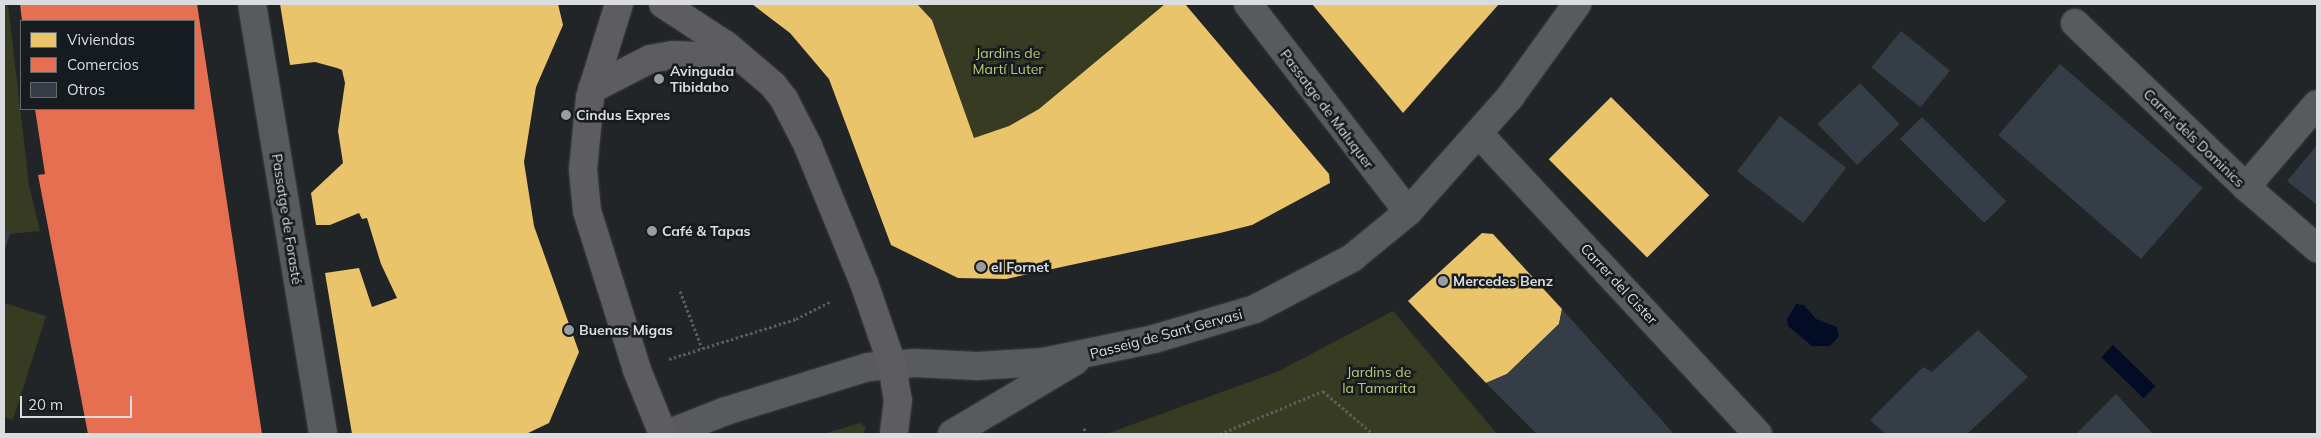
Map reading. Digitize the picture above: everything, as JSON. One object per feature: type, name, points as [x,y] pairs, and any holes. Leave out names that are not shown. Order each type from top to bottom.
[{"type":"main road","points":[[619,4],[592,89],[584,145],[588,211],[637,370],[663,434]]},
{"type":"main road","points":[[663,4],[741,58],[784,99],[808,146],[864,283],[892,364],[898,400],[894,434]]},
{"type":"main road","points":[[592,89],[650,59],[673,55],[741,58]]},
{"type":"street","name":"Passatge de Forasté","points":[[252,4],[323,434]]},
{"type":"street","name":"Passatge de Maluquer","points":[[1248,4],[1408,212]]},
{"type":"street","name":"Passeig de Sant Gervasi","points":[[667,434],[726,411],[846,372],[892,364],[977,366],[1083,356],[1219,321],[1255,309],[1352,258],[1408,212],[1480,135],[1577,4]]},
{"type":"street","name":"Carrer dels Dominics","points":[[2075,23],[2246,187],[2317,248]]},
{"type":"street","points":[[2246,187],[2317,104]]},
{"type":"street","name":"Carrer del Cister","points":[[1480,135],[1758,434]]},
{"type":"street","points":[[952,434],[1083,356]]},
{"type":"path","points":[[680,291],[702,348]]},
{"type":"path","points":[[668,360],[796,319],[830,302]]},
{"type":"path","points":[[1220,434],[1323,392],[1373,434]]},
{"type":"path","points":[[1084,428],[1086,434]]},
{"type":"green space","points":[[4,4],[8,4],[29,185],[40,231],[7,234],[4,244]]},
{"type":"green space","name":"Jardins de Martí Luter","points":[[917,4],[1165,4],[1039,109],[1009,126],[974,138],[932,20]]},
{"type":"green space","points":[[4,303],[46,316],[13,420],[4,417]]},
{"type":"green space","name":"Jardins de la Tamarita","points":[[1393,311],[1497,434],[1106,434],[1277,372]]},
{"type":"green space","points":[[860,423],[866,427],[863,434],[824,434]]},
{"type":"water","points":[[1796,304],[1804,305],[1816,319],[1837,327],[1839,336],[1830,346],[1812,346],[1788,326],[1787,319]]},
{"type":"water","points":[[2113,345],[2155,386],[2144,398],[2101,357]]},
{"type":"building: Viviendas","points":[[280,4],[558,4],[563,25],[536,87],[524,162],[534,226],[579,352],[549,423],[526,434],[352,434],[325,273],[359,268],[372,307],[397,298],[381,264],[367,218],[362,219],[359,213],[330,225],[316,225],[311,193],[343,163],[338,131],[345,83],[342,70],[337,68],[315,62],[290,65]]},
{"type":"building: Viviendas","points":[[752,4],[917,4],[932,20],[974,138],[1009,126],[1039,109],[1165,4],[1185,4],[1329,174],[1330,183],[1252,225],[1006,279],[958,278],[891,245],[829,79],[790,33]]},
{"type":"building: Viviendas","points":[[1312,4],[1499,4],[1403,113]]},
{"type":"building: Viviendas","points":[[1611,97],[1709,195],[1647,258],[1549,159]]},
{"type":"building: Viviendas","points":[[1482,233],[1493,234],[1562,309],[1559,324],[1507,374],[1486,383],[1408,301]]},
{"type":"building: Comercios","points":[[20,4],[197,4],[262,434],[88,434],[38,175],[45,174],[35,110],[195,110],[195,20],[22,20]]},
{"type":"building: Otros","points":[[1901,31],[1950,71],[1920,107],[1871,68]]},
{"type":"building: Otros","points":[[2060,64],[2203,188],[2141,259],[1998,135]]},
{"type":"building: Otros","points":[[1860,83],[1900,124],[1857,165],[1818,124]]},
{"type":"building: Otros","points":[[1780,116],[1846,168],[1803,223],[1737,171]]},
{"type":"building: Otros","points":[[1922,117],[2006,201],[1984,223],[1900,139]]},
{"type":"building: Otros","points":[[2317,145],[2317,205],[2287,181]]},
{"type":"building: Otros","points":[[11,230],[4,253],[4,231]]},
{"type":"building: Otros","points":[[1562,309],[1674,434],[1537,434],[1486,383],[1507,374],[1559,324]]},
{"type":"building: Otros","points":[[1978,330],[2028,377],[1967,434],[1886,434],[1870,420],[1923,367],[1932,372]]},
{"type":"building: Otros","points":[[2116,394],[2153,434],[2076,434]]},
{"type":"place","name":"Avinguda Tibidabo","points":[[659,79]]},
{"type":"place","name":"Cindus Expres","points":[[566,115]]},
{"type":"place","name":"Café & Tapas","points":[[652,231]]},
{"type":"place","name":"el Fornet","points":[[981,267]]},
{"type":"place","name":"Mercedes Benz","points":[[1443,281]]},
{"type":"place","name":"Buenas Migas","points":[[569,330]]}]
